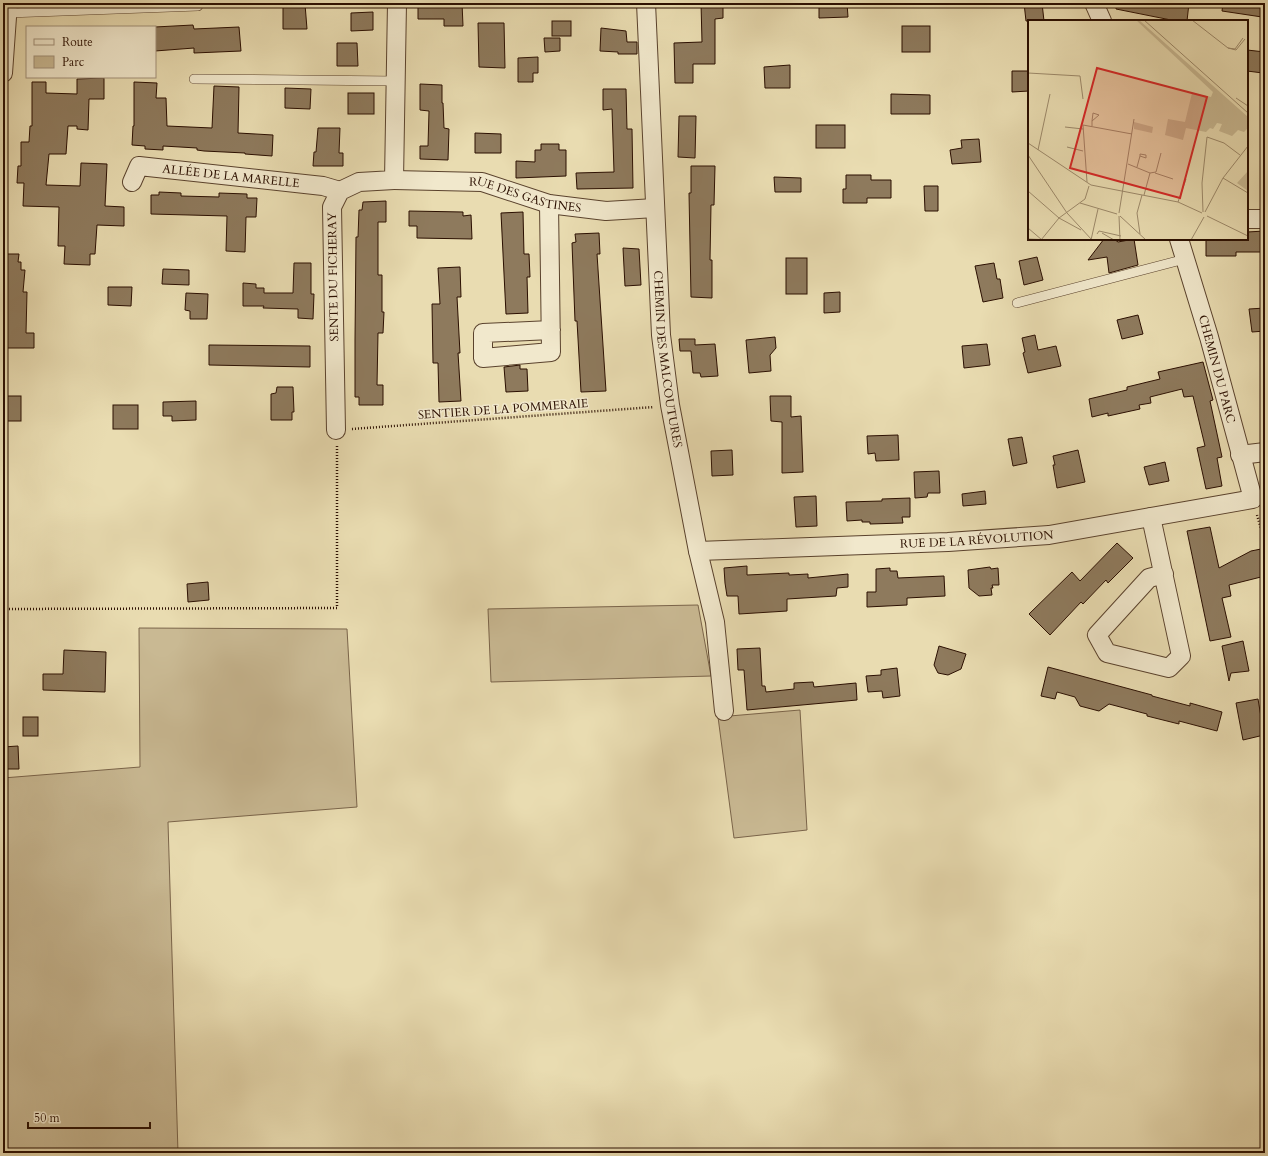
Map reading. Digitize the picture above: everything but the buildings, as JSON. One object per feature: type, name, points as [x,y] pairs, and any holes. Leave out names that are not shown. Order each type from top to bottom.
[{"type":"street","points":[[340,191],[359,182],[394,180],[397,3]]},
{"type":"street","name":"CHEMIN DES MALCOUTURES","points":[[646,3],[661,335],[670,406],[698,552],[714,622],[724,711]]},
{"type":"street","points":[[1094,3],[1102,20]]},
{"type":"street","points":[[3,73],[8,8]]},
{"type":"street","name":"ALLÉE DE LA MARELLE","points":[[132,182],[139,166],[323,186],[340,191]]},
{"type":"street","name":"RUE DES GASTINES","points":[[394,180],[482,182],[549,204],[606,211],[655,208]]},
{"type":"street","name":"SENTE DU FICHERAY","points":[[336,430],[332,207],[340,191]]},
{"type":"street","points":[[549,204],[551,330]]},
{"type":"street","points":[[1248,219],[1265,219]]},
{"type":"street","name":"CHEMIN DU PARC","points":[[1179,240],[1209,337],[1253,499]]},
{"type":"street","points":[[1240,455],[1265,452]]},
{"type":"street","name":"RUE DE LA RÉVOLUTION","points":[[698,552],[940,542],[1049,535],[1253,499]]},
{"type":"street","points":[[1151,517],[1164,574],[1181,656],[1169,668],[1107,653],[1097,635],[1149,578],[1164,574]]},
{"type":"lane","points":[[8,8],[198,6]]},
{"type":"lane","points":[[194,79],[396,81]]},
{"type":"lane","points":[[1017,302],[1185,259]]},
{"type":"path","name":"SENTIER DE LA POMMERAIE","points":[[336,430],[670,406]]},
{"type":"path","points":[[3,609],[337,608],[336,430]]},
{"type":"path","points":[[1253,499],[1265,542]]},
{"type":"green space","points":[[698,605],[711,676],[491,682],[488,609]]},
{"type":"green space","points":[[139,628],[347,629],[357,807],[168,822],[178,1153],[3,1153],[3,778],[140,767]]},
{"type":"green space","points":[[800,710],[807,830],[734,838],[718,717]]}]
